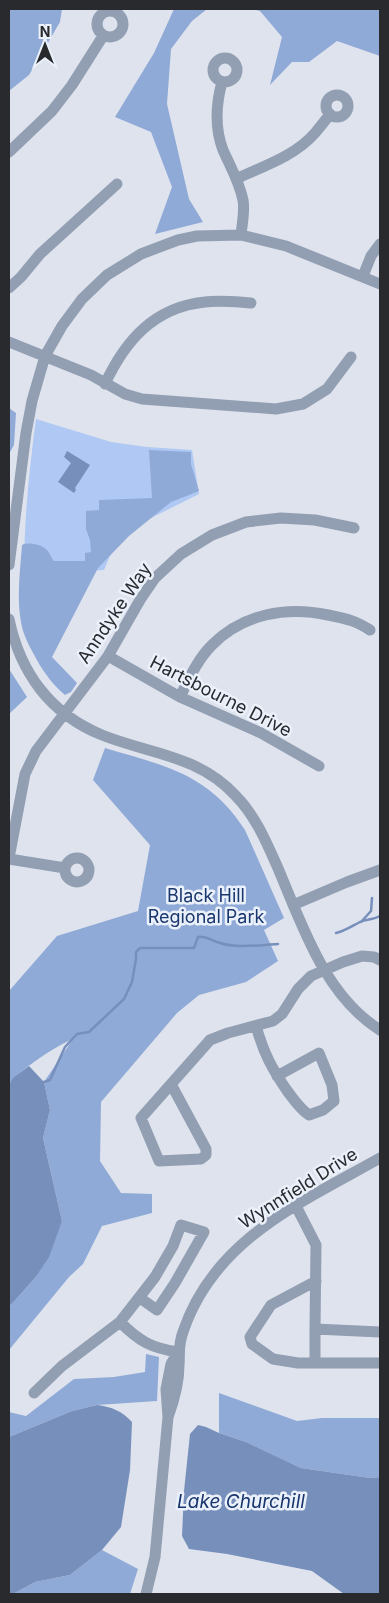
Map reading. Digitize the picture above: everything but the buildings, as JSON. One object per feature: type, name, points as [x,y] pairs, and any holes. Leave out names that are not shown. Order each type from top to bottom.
[{"type":"street","points":[[9,152],[52,111],[72,85],[104,36]]},
{"type":"street","points":[[222,82],[218,96],[217,125],[223,149],[238,178],[243,203],[241,235]]},
{"type":"street","points":[[238,178],[299,148],[315,134],[330,114]]},
{"type":"street","points":[[9,288],[40,254],[117,184]]},
{"type":"street","points":[[9,565],[10,537],[26,433],[32,401],[46,356],[62,326],[82,299],[107,275],[141,254],[178,240],[197,236],[241,235],[286,246],[380,284]]},
{"type":"street","points":[[363,276],[371,256],[380,244]]},
{"type":"street","points":[[105,384],[114,364],[129,342],[146,326],[163,315],[184,306],[205,302],[251,303]]},
{"type":"street","points":[[9,342],[91,375],[125,394],[142,399],[276,409],[303,404],[327,389],[351,357]]},
{"type":"street","name":"Anndyke Way","points":[[9,859],[25,774],[36,751],[108,656],[140,600],[156,578],[181,554],[212,535],[246,522],[281,518],[315,520],[354,528]]},
{"type":"street","points":[[180,697],[194,668],[211,645],[235,626],[260,615],[288,610],[313,612],[355,620],[370,630]]},
{"type":"street","points":[[9,619],[13,641],[26,669],[38,686],[64,713],[83,726],[103,735],[172,756],[207,772],[234,794],[251,814],[265,838],[293,905],[324,970],[355,1010],[380,1030]]},
{"type":"street","name":"Hartsbourne Drive","points":[[108,656],[180,697],[261,733],[319,766]]},
{"type":"street","points":[[9,859],[66,868]]},
{"type":"street","points":[[293,905],[380,870]]},
{"type":"street","points":[[172,1084],[206,1149],[206,1155],[201,1159],[160,1161],[141,1118],[210,1040],[228,1033],[273,1021],[282,1014],[304,982],[311,976],[362,956],[374,957],[380,960]]},
{"type":"street","points":[[256,1026],[263,1050],[277,1076],[301,1110],[308,1115],[323,1110],[334,1101],[332,1085],[318,1052],[277,1076]]},
{"type":"street","name":"Wynnfield Drive","points":[[146,1594],[155,1557],[168,1417],[174,1400],[179,1365],[178,1352],[187,1321],[201,1293],[215,1273],[243,1242],[259,1229],[380,1158]]},
{"type":"street","points":[[296,1206],[316,1245],[315,1363]]},
{"type":"street","points":[[34,1393],[62,1366],[120,1322],[155,1278],[181,1225],[204,1232],[157,1310],[140,1298]]},
{"type":"street","points":[[316,1281],[271,1305],[250,1337],[252,1344],[273,1358],[298,1363],[380,1362]]},
{"type":"street","points":[[120,1322],[139,1340],[154,1347],[178,1352]]},
{"type":"street","points":[[315,1329],[380,1332]]},
{"type":"shaded area","points":[[36,419],[111,442],[192,450],[199,494],[141,523],[114,546],[104,570],[24,574],[27,496]]},
{"type":"green space","points":[[9,9],[62,9],[60,22],[29,75],[9,91]]},
{"type":"green space","points":[[174,9],[207,9],[192,21],[171,49],[167,104],[189,199],[203,222],[155,234],[172,187],[151,132],[115,117],[154,53]]},
{"type":"green space","points":[[252,9],[380,9],[380,56],[337,41],[309,62],[292,62],[270,85],[282,37],[260,11]]},
{"type":"green space","points":[[9,408],[16,413],[14,445],[9,454]]},
{"type":"green space","points":[[149,450],[191,452],[191,464],[199,491],[171,502],[129,536],[98,568],[52,657],[77,683],[71,692],[65,695],[53,684],[41,666],[29,645],[22,627],[19,597],[22,545],[41,546],[48,551],[54,561],[85,561],[85,553],[91,552],[90,540],[86,529],[86,511],[99,510],[99,500],[152,498]]},
{"type":"green space","points":[[9,669],[27,697],[9,714]]},
{"type":"green space","name":"Black Hill Regional Park","points":[[105,748],[147,760],[184,774],[216,796],[231,811],[245,830],[284,918],[264,930],[278,961],[246,982],[199,995],[177,1013],[101,1102],[100,1161],[121,1193],[152,1194],[152,1213],[102,1226],[83,1264],[69,1277],[9,1350],[9,1307],[35,1278],[62,1221],[43,1138],[50,1110],[44,1082],[73,1039],[38,1059],[13,1079],[9,1085],[9,991],[57,936],[138,911],[150,845],[93,780]]},
{"type":"green space","points":[[146,1354],[159,1357],[157,1401],[97,1405],[72,1411],[9,1437],[9,1412],[26,1416],[74,1379],[114,1377],[145,1372]]},
{"type":"green space","points":[[219,1393],[297,1421],[322,1418],[380,1418],[380,1477],[370,1478],[301,1468],[246,1442],[219,1433]]},
{"type":"green space","points":[[102,1550],[138,1569],[130,1594],[13,1594],[35,1582],[70,1575]]},
{"type":"water","points":[[67,451],[90,465],[75,488],[74,493],[58,482],[71,463],[64,457]]},
{"type":"water","points":[[29,1066],[44,1082],[50,1110],[43,1138],[62,1221],[49,1257],[35,1278],[9,1307],[9,1085],[13,1078]]},
{"type":"water","points":[[97,1405],[116,1410],[132,1422],[130,1470],[121,1527],[102,1550],[70,1575],[35,1582],[13,1594],[9,1594],[9,1437],[72,1411]]},
{"type":"water","name":"Lake Churchill","points":[[198,1425],[246,1442],[301,1468],[370,1478],[380,1477],[380,1594],[344,1594],[312,1571],[227,1554],[189,1549],[182,1536],[184,1491],[190,1434]]},
{"type":"waterway","points":[[361,922],[371,911],[372,898]]},
{"type":"waterway","points":[[336,933],[360,922],[380,916]]},
{"type":"waterway","points":[[44,1082],[50,1080],[65,1047],[77,1034],[89,1032],[124,999],[132,982],[136,952],[140,948],[194,948],[198,937],[205,937],[232,945],[278,944]]}]
